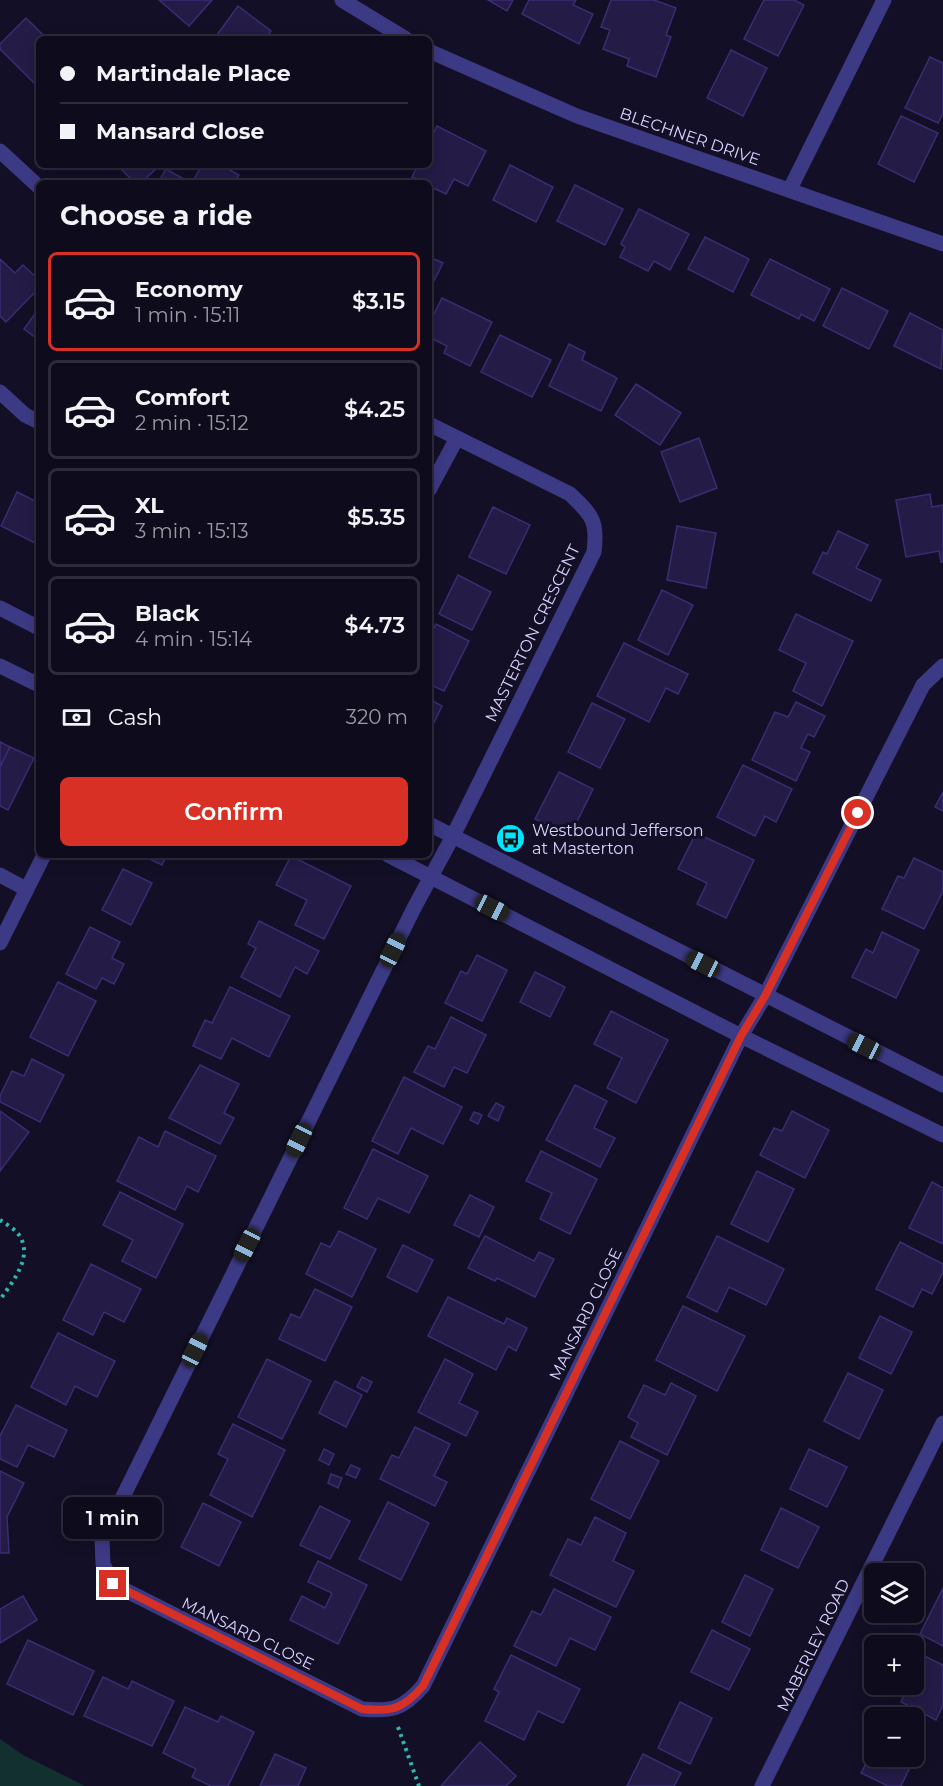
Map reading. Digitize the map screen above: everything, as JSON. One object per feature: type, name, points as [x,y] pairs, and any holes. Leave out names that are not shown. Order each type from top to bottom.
[{"type":"street","points":[[342,0],[401,36]]},
{"type":"street","points":[[790,189],[884,0]]},
{"type":"street","name":"BLECHNER DRIVE","points":[[432,52],[577,116],[943,244]]},
{"type":"street","points":[[0,151],[36,184]]},
{"type":"street","points":[[0,392],[25,415],[36,420]]},
{"type":"street","name":"MASTERTON CRESCENT","points":[[432,426],[570,494],[588,512],[597,530],[594,552],[453,836]]},
{"type":"street","points":[[432,484],[456,438]]},
{"type":"street","points":[[0,608],[36,626]]},
{"type":"street","points":[[0,666],[36,684]]},
{"type":"street","name":"MANSARD CLOSE","points":[[453,836],[430,876],[102,1539],[103,1564],[113,1584],[362,1709],[391,1710],[410,1701],[423,1686],[741,1036],[765,996],[923,685],[943,666]]},
{"type":"street","points":[[432,826],[943,1085]]},
{"type":"street","points":[[0,943],[42,858]]},
{"type":"street","points":[[394,858],[741,1036],[943,1135]]},
{"type":"street","points":[[0,875],[26,889]]},
{"type":"street","name":"MABERLEY ROAD","points":[[762,1786],[943,1423]]},
{"type":"path","points":[[0,1220],[19,1234],[24,1249],[21,1269],[0,1300]]},
{"type":"path","points":[[391,1710],[419,1786]]},
{"type":"green space","points":[[0,1739],[23,1755],[85,1786],[0,1786]]},
{"type":"building","points":[[159,0],[212,0],[189,26]]},
{"type":"building","points":[[488,0],[513,0],[507,11]]},
{"type":"building","points":[[529,0],[576,0],[573,5],[593,14],[579,44],[522,14]]},
{"type":"building","points":[[611,0],[654,0],[676,8],[666,35],[671,37],[656,77],[627,66],[629,59],[603,49],[610,30],[601,27]]},
{"type":"building","points":[[764,0],[794,0],[804,5],[778,56],[744,39]]},
{"type":"building","points":[[238,6],[271,31],[267,36],[216,36]]},
{"type":"building","points":[[26,18],[44,36],[36,36],[36,85],[0,49],[0,44]]},
{"type":"building","points":[[731,50],[767,68],[743,116],[707,98]]},
{"type":"building","points":[[930,57],[943,63],[943,113],[938,123],[905,108]]},
{"type":"building","points":[[901,116],[938,133],[914,182],[878,164]]},
{"type":"building","points":[[437,126],[486,151],[468,186],[454,179],[446,194],[432,187],[432,180],[412,177],[416,168],[432,168],[432,136]]},
{"type":"building","points":[[510,165],[553,187],[536,222],[493,200]]},
{"type":"building","points":[[120,168],[157,168],[144,180],[132,180]]},
{"type":"building","points":[[200,168],[226,168],[239,175],[236,180],[194,180]]},
{"type":"building","points":[[166,169],[186,180],[160,180]]},
{"type":"building","points":[[575,185],[623,209],[605,245],[557,221]]},
{"type":"building","points":[[639,209],[689,234],[670,270],[654,261],[648,271],[620,257],[625,247],[621,244]]},
{"type":"building","points":[[705,237],[749,259],[733,292],[688,269]]},
{"type":"building","points":[[432,258],[443,263],[432,285]]},
{"type":"building","points":[[0,259],[15,273],[23,265],[36,277],[36,291],[6,322],[0,316]]},
{"type":"building","points":[[770,259],[830,289],[814,321],[801,314],[799,319],[751,295]]},
{"type":"building","points":[[842,288],[888,311],[869,349],[823,326]]},
{"type":"building","points":[[442,298],[492,322],[470,366],[444,353],[447,346],[432,338],[432,318]]},
{"type":"building","points":[[36,312],[36,338],[24,329]]},
{"type":"building","points":[[910,313],[943,330],[941,369],[894,346]]},
{"type":"building","points":[[500,335],[551,360],[532,397],[481,372]]},
{"type":"building","points":[[569,344],[585,352],[582,360],[617,378],[601,411],[549,386]]},
{"type":"building","points":[[636,384],[681,413],[660,445],[615,415]]},
{"type":"building","points":[[699,438],[717,488],[680,502],[661,452]]},
{"type":"building","points":[[17,492],[36,502],[36,544],[1,526]]},
{"type":"building","points":[[930,494],[932,507],[943,505],[943,562],[941,562],[939,551],[906,557],[896,500]]},
{"type":"building","points":[[493,507],[530,525],[506,574],[469,557]]},
{"type":"building","points":[[677,526],[716,533],[706,588],[667,580]]},
{"type":"building","points":[[838,531],[868,545],[856,568],[881,580],[871,601],[813,573],[823,552],[827,554]]},
{"type":"building","points":[[458,575],[491,592],[472,630],[439,614]]},
{"type":"building","points":[[662,590],[693,605],[668,655],[638,640]]},
{"type":"building","points":[[796,614],[853,641],[822,706],[793,691],[806,663],[779,650]]},
{"type":"building","points":[[436,624],[469,641],[444,691],[432,685],[432,631]]},
{"type":"building","points":[[624,643],[688,674],[678,694],[666,688],[649,722],[597,696]]},
{"type":"building","points":[[432,701],[442,706],[432,727]]},
{"type":"building","points":[[796,702],[825,716],[814,737],[808,734],[801,748],[810,752],[796,781],[752,760],[775,712],[788,717]]},
{"type":"building","points":[[592,703],[625,719],[600,768],[568,752]]},
{"type":"building","points":[[0,742],[10,747],[0,767]]},
{"type":"building","points":[[10,747],[34,758],[8,810],[0,806],[0,767]]},
{"type":"building","points":[[743,765],[792,789],[776,822],[765,816],[755,836],[717,817]]},
{"type":"building","points":[[559,772],[593,789],[570,836],[535,819]]},
{"type":"building","points":[[943,792],[943,811],[935,807]]},
{"type":"building","points":[[696,833],[754,860],[726,918],[697,904],[707,883],[678,869]]},
{"type":"building","points":[[147,858],[166,858],[162,865]]},
{"type":"building","points":[[290,858],[295,858],[351,886],[324,939],[295,925],[307,900],[276,885]]},
{"type":"building","points":[[914,858],[943,872],[943,891],[924,929],[882,909],[898,876],[904,878]]},
{"type":"building","points":[[123,869],[152,883],[131,925],[102,910]]},
{"type":"building","points":[[259,921],[319,951],[307,974],[295,967],[280,997],[241,977],[256,948],[248,944]]},
{"type":"building","points":[[90,927],[120,942],[112,958],[124,964],[114,984],[102,978],[96,989],[66,974]]},
{"type":"building","points":[[882,932],[919,950],[896,998],[852,977],[866,949],[873,953]]},
{"type":"building","points":[[477,955],[507,970],[482,1021],[445,1003],[461,971],[467,974]]},
{"type":"building","points":[[535,972],[565,987],[550,1017],[520,1002]]},
{"type":"building","points":[[58,982],[96,1001],[68,1056],[30,1037]]},
{"type":"building","points":[[230,987],[290,1016],[269,1057],[232,1038],[221,1059],[193,1046],[205,1020],[212,1023]]},
{"type":"building","points":[[611,1011],[668,1040],[636,1103],[607,1088],[622,1058],[594,1044]]},
{"type":"building","points":[[451,1017],[486,1035],[467,1073],[454,1067],[444,1087],[414,1072],[428,1046],[435,1049]]},
{"type":"building","points":[[32,1059],[64,1075],[40,1122],[0,1102],[0,1096],[12,1071],[24,1076]]},
{"type":"building","points":[[200,1065],[239,1084],[224,1113],[234,1118],[220,1144],[169,1118]]},
{"type":"building","points":[[404,1077],[462,1107],[443,1144],[411,1128],[398,1154],[372,1141]]},
{"type":"building","points":[[575,1085],[607,1101],[594,1128],[615,1138],[600,1167],[546,1140]]},
{"type":"building","points":[[496,1103],[504,1107],[498,1121],[488,1116]]},
{"type":"building","points":[[0,1111],[29,1132],[0,1171]]},
{"type":"building","points":[[792,1111],[829,1130],[805,1178],[760,1155],[774,1128],[782,1131]]},
{"type":"building","points":[[474,1112],[482,1115],[478,1124],[470,1120]]},
{"type":"building","points":[[165,1131],[216,1156],[198,1192],[187,1186],[175,1210],[117,1181],[139,1137],[158,1147]]},
{"type":"building","points":[[373,1149],[428,1176],[409,1213],[378,1198],[367,1219],[344,1208]]},
{"type":"building","points":[[541,1151],[597,1179],[570,1234],[540,1219],[552,1193],[526,1181]]},
{"type":"building","points":[[757,1171],[794,1189],[768,1242],[731,1224]]},
{"type":"building","points":[[932,1182],[943,1188],[943,1244],[909,1228]]},
{"type":"building","points":[[120,1192],[183,1224],[156,1278],[122,1261],[133,1240],[103,1225]]},
{"type":"building","points":[[470,1195],[494,1207],[479,1237],[454,1225]]},
{"type":"building","points":[[339,1231],[376,1249],[352,1297],[306,1274],[321,1243],[330,1247]]},
{"type":"building","points":[[485,1236],[534,1261],[539,1252],[554,1259],[535,1297],[497,1278],[495,1281],[468,1268]]},
{"type":"building","points":[[717,1236],[784,1269],[766,1305],[729,1287],[717,1312],[687,1297]]},
{"type":"building","points":[[900,1242],[943,1264],[943,1272],[932,1294],[922,1289],[913,1307],[876,1289]]},
{"type":"building","points":[[403,1245],[433,1260],[417,1292],[387,1277]]},
{"type":"building","points":[[91,1264],[141,1289],[124,1322],[104,1312],[93,1335],[63,1320]]},
{"type":"building","points":[[315,1289],[352,1307],[325,1361],[279,1339],[291,1314],[300,1318]]},
{"type":"building","points":[[448,1297],[504,1324],[507,1318],[527,1328],[516,1351],[508,1346],[496,1370],[428,1336]]},
{"type":"building","points":[[683,1306],[745,1336],[717,1391],[656,1360]]},
{"type":"building","points":[[880,1316],[912,1332],[891,1374],[859,1358]]},
{"type":"building","points":[[58,1333],[115,1361],[97,1397],[75,1386],[66,1405],[31,1387]]},
{"type":"building","points":[[267,1359],[311,1381],[282,1439],[238,1417]]},
{"type":"building","points":[[445,1359],[473,1374],[459,1403],[478,1412],[466,1436],[418,1412]]},
{"type":"building","points":[[848,1373],[883,1390],[859,1439],[824,1421]]},
{"type":"building","points":[[362,1377],[372,1382],[367,1392],[357,1387]]},
{"type":"building","points":[[335,1381],[362,1395],[346,1427],[319,1413]]},
{"type":"building","points":[[671,1383],[696,1396],[667,1455],[631,1437],[638,1423],[628,1417],[644,1385],[665,1395]]},
{"type":"building","points":[[16,1405],[67,1430],[54,1457],[28,1445],[17,1467],[0,1459],[0,1436]]},
{"type":"building","points":[[233,1424],[285,1450],[252,1517],[210,1495],[228,1459],[218,1454]]},
{"type":"building","points":[[415,1427],[450,1444],[434,1476],[447,1482],[435,1506],[380,1479],[392,1455],[399,1458]]},
{"type":"building","points":[[620,1441],[659,1461],[630,1519],[591,1499]]},
{"type":"building","points":[[324,1449],[334,1454],[329,1465],[319,1460]]},
{"type":"building","points":[[809,1449],[847,1467],[827,1507],[790,1489]]},
{"type":"building","points":[[351,1465],[360,1469],[356,1478],[346,1474]]},
{"type":"building","points":[[0,1471],[24,1483],[7,1517],[9,1553],[0,1553]]},
{"type":"building","points":[[331,1474],[342,1478],[338,1488],[328,1483]]},
{"type":"building","points":[[388,1502],[429,1523],[401,1580],[359,1559]]},
{"type":"building","points":[[203,1503],[241,1522],[219,1566],[181,1547]]},
{"type":"building","points":[[320,1506],[350,1521],[330,1559],[300,1545]]},
{"type":"building","points":[[781,1508],[819,1527],[798,1568],[761,1550]]},
{"type":"building","points":[[595,1517],[626,1533],[613,1561],[634,1571],[616,1607],[550,1575],[568,1539],[581,1545]]},
{"type":"building","points":[[318,1561],[367,1585],[338,1644],[290,1620],[302,1596],[325,1608],[332,1593],[308,1582]]},
{"type":"building","points":[[745,1575],[773,1589],[750,1636],[722,1622]]},
{"type":"building","points":[[943,1588],[943,1646],[920,1634]]},
{"type":"building","points":[[554,1589],[611,1617],[595,1650],[570,1638],[556,1666],[514,1646],[532,1611],[541,1615]]},
{"type":"building","points":[[23,1596],[37,1620],[0,1643],[0,1609]]},
{"type":"building","points":[[712,1630],[750,1649],[729,1690],[691,1672]]},
{"type":"building","points":[[28,1640],[94,1671],[73,1715],[7,1684]]},
{"type":"building","points":[[511,1655],[580,1689],[563,1723],[538,1711],[524,1740],[485,1721],[499,1692],[494,1689]]},
{"type":"building","points":[[924,1656],[943,1665],[943,1705],[936,1720],[924,1714],[924,1707],[911,1707],[901,1702],[904,1695],[924,1695]]},
{"type":"building","points":[[103,1677],[128,1689],[132,1681],[174,1701],[152,1746],[84,1716]]},
{"type":"building","points":[[680,1702],[712,1718],[690,1764],[658,1748]]},
{"type":"building","points":[[185,1707],[218,1722],[221,1716],[254,1732],[228,1786],[211,1786],[192,1777],[196,1769],[163,1753]]},
{"type":"building","points":[[480,1742],[516,1776],[506,1786],[441,1786]]},
{"type":"building","points":[[275,1754],[306,1768],[298,1786],[260,1786]]},
{"type":"building","points":[[643,1754],[681,1773],[674,1786],[627,1786]]},
{"type":"building","points":[[864,1767],[910,1767],[901,1786],[888,1786],[861,1773]]},
{"type":"place","name":"Westbound Jefferson at Masterton","points":[[511,839]]},
{"type":"route","points":[[113,1584],[362,1709],[387,1711],[410,1701],[423,1686],[741,1036],[765,996],[858,813]]}]
